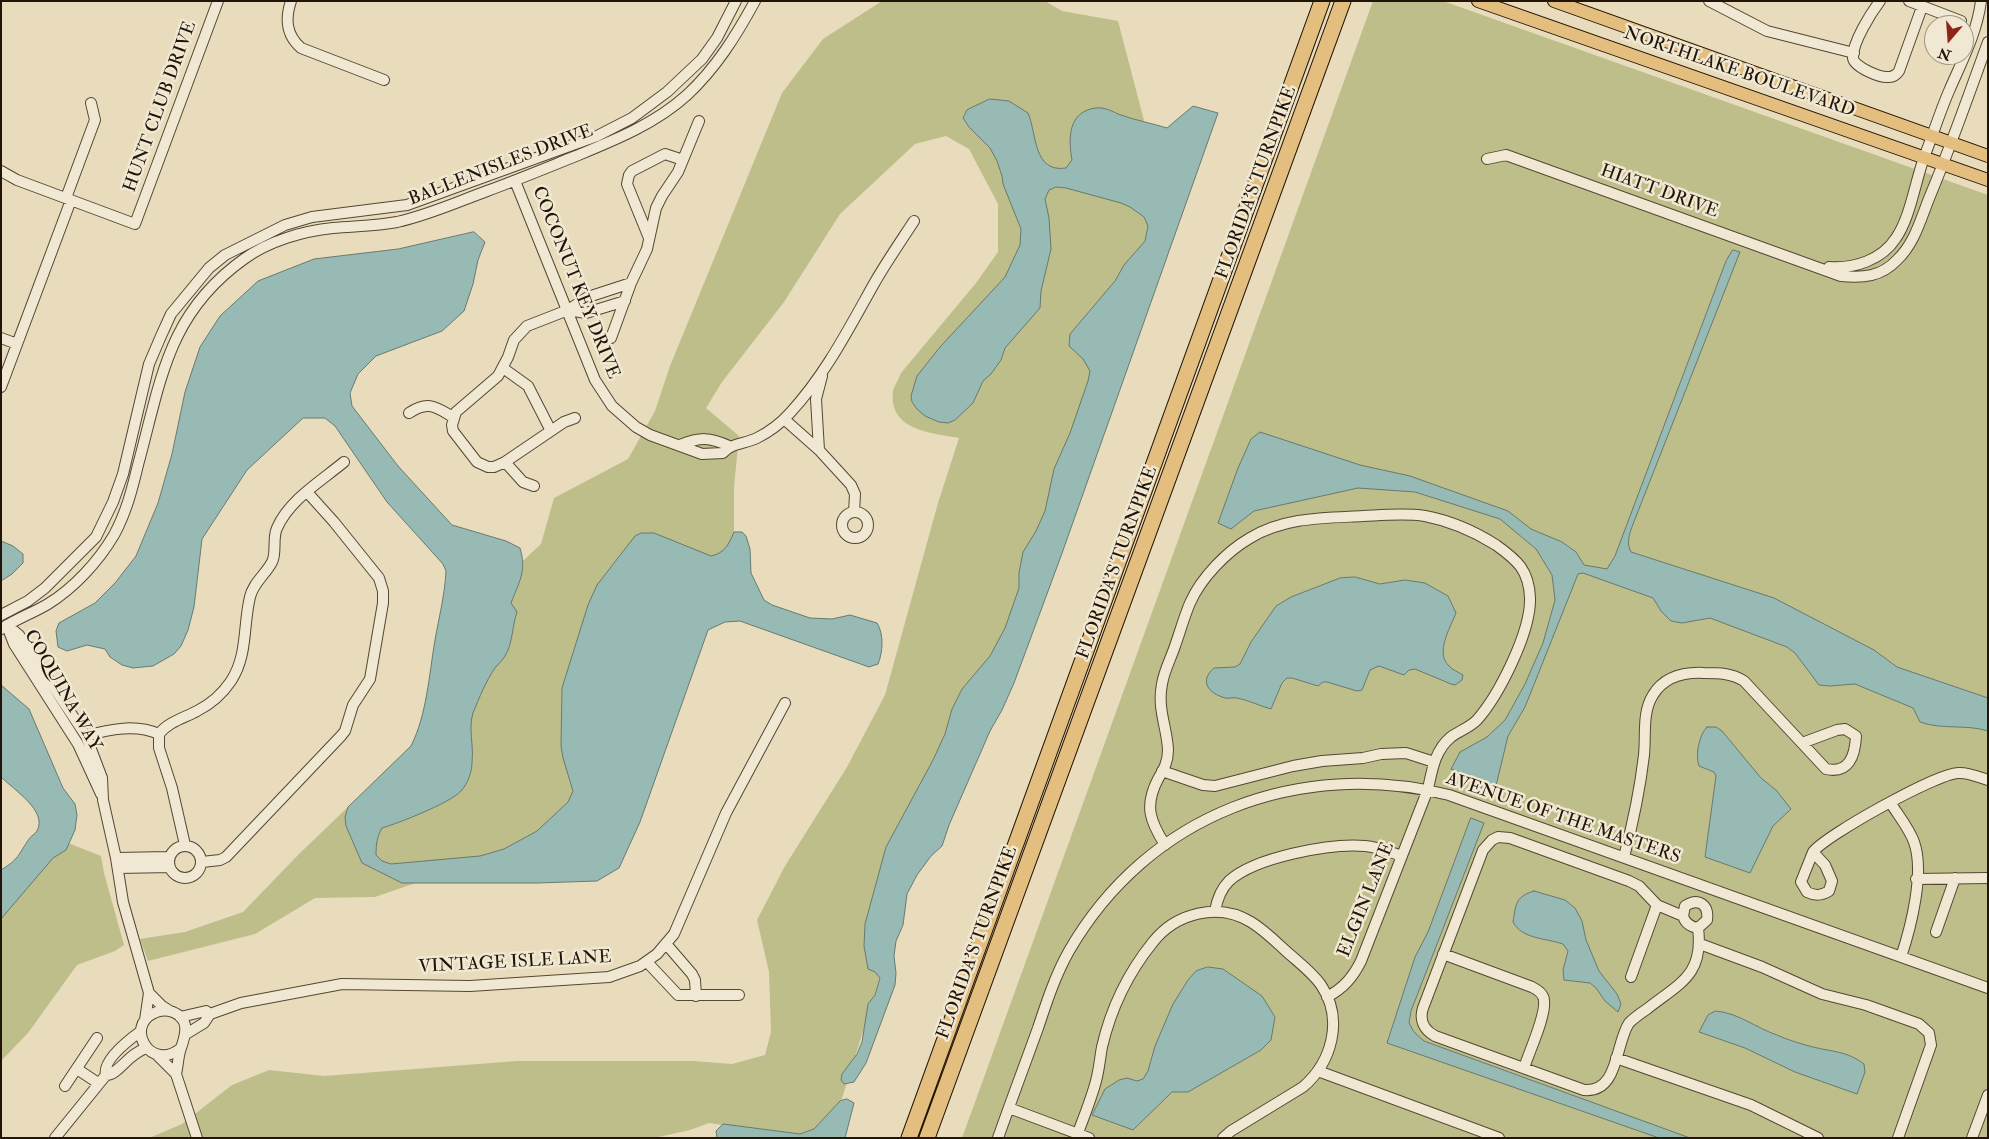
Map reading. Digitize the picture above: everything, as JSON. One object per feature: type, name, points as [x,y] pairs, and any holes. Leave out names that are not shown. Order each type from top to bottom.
[{"type":"highway","name":"FLORIDA'S TURNPIKE","points":[[909,1138],[1322,1]]},
{"type":"highway","name":"FLORIDA'S TURNPIKE","points":[[927,1138],[1343,1]]},
{"type":"main road","name":"NORTHLAKE BOULEVARD","points":[[1478,1],[1988,180]]},
{"type":"main road","name":"NORTHLAKE BOULEVARD","points":[[1554,1],[1988,156]]},
{"type":"street","name":"HUNT CLUB DRIVE","points":[[68,199],[135,224],[218,1]]},
{"type":"street","points":[[291,1],[287,26],[292,39],[301,48],[384,80]]},
{"type":"street","name":"BALLENISLES DRIVE","points":[[1,615],[28,601],[45,588],[96,537],[113,502],[123,474],[150,364],[160,336],[172,314],[209,268],[225,255],[285,225],[312,217],[407,205],[597,136],[632,118],[667,92],[702,59],[717,38],[736,1]]},
{"type":"street","name":"BALLENISLES DRIVE","points":[[4,627],[48,604],[64,591],[89,568],[113,536],[130,501],[158,386],[176,336],[188,314],[228,271],[245,258],[277,241],[329,228],[394,222],[428,214],[515,181],[616,139],[652,121],[687,96],[722,57],[755,1]]},
{"type":"street","points":[[1709,1],[1767,31],[1854,53]]},
{"type":"street","points":[[1880,1],[1861,34],[1854,53],[1855,63],[1862,68],[1887,77],[1898,74],[1922,7]]},
{"type":"street","points":[[1909,1],[1943,15]]},
{"type":"street","name":"HIATT DRIVE","points":[[1820,267],[1841,268],[1873,260],[1896,239],[1903,226],[1924,157],[1948,93],[1976,27],[1981,1]]},
{"type":"street","name":"HIATT DRIVE","points":[[1487,160],[1506,155],[1841,276],[1858,278],[1873,276],[1897,261],[1912,242],[1988,42]]},
{"type":"street","points":[[1,387],[95,120],[91,102]]},
{"type":"street","points":[[611,338],[631,283],[647,249],[656,208],[678,172],[699,121]]},
{"type":"street","points":[[649,239],[627,184],[629,175],[632,170],[664,154],[683,160]]},
{"type":"street","points":[[1,171],[18,180],[68,199]]},
{"type":"street","name":"COCONUT KEY DRIVE","points":[[515,181],[595,380],[612,406],[636,427],[650,435],[702,454],[723,453],[729,446],[757,438],[784,419],[824,370],[914,221]]},
{"type":"street","points":[[575,418],[564,422],[505,462],[488,468],[477,462],[454,432],[453,417],[456,412],[490,384],[502,368],[514,340],[522,330],[533,323],[568,310],[588,297],[631,283]]},
{"type":"street","points":[[568,310],[586,313],[625,301]]},
{"type":"street","points":[[1,338],[17,344]]},
{"type":"street","points":[[502,368],[528,386],[550,431]]},
{"type":"street","points":[[819,450],[816,399],[824,370]]},
{"type":"street","points":[[409,413],[417,408],[428,405],[453,417]]},
{"type":"street","points":[[784,419],[819,450],[851,485],[855,494],[854,512]]},
{"type":"street","points":[[680,445],[696,438],[715,439],[729,446]]},
{"type":"street","points":[[185,845],[172,788],[159,748],[159,734],[169,724],[197,711],[214,700],[231,681],[244,647],[250,596],[255,585],[273,560],[274,539],[277,527],[293,506],[307,492],[344,462]]},
{"type":"street","points":[[505,462],[523,482],[534,486]]},
{"type":"street","points":[[202,862],[220,860],[226,857],[341,736],[345,731],[353,705],[370,678],[383,603],[381,584],[334,522],[307,492]]},
{"type":"street","points":[[1162,772],[1203,785],[1216,786],[1292,766],[1322,761],[1363,758],[1381,754],[1406,753],[1434,762],[1449,739],[1478,719],[1501,684],[1519,646],[1529,610],[1530,597],[1525,575],[1519,563],[1515,558],[1487,539],[1451,523],[1424,516],[1404,514],[1305,519],[1276,525],[1249,538],[1236,547],[1216,567],[1191,602],[1162,682],[1161,711],[1168,753],[1166,766],[1162,772],[1153,789],[1149,806],[1151,821],[1165,846]]},
{"type":"street","name":"COQUINA WAY","points":[[1,615],[4,627],[14,644],[78,744],[103,800]]},
{"type":"street","name":"COQUINA WAY","points":[[4,627],[19,635],[86,736],[102,778],[103,800],[117,863],[123,902],[149,993],[145,1020]]},
{"type":"street","points":[[1624,857],[1637,802],[1644,754],[1647,712],[1653,694],[1666,682],[1683,674],[1696,672],[1725,673],[1739,678],[1744,681],[1826,769],[1834,771],[1844,769],[1848,765],[1856,736],[1845,729],[1837,730],[1802,743]]},
{"type":"street","name":"VINTAGE ISLE LANE","points":[[186,1034],[204,1023],[210,1014],[241,1003],[342,984],[470,986],[609,977],[634,969],[647,962],[666,945],[680,923],[726,813],[785,703]]},
{"type":"street","points":[[86,736],[107,730],[142,728],[159,734]]},
{"type":"street","name":"ELGIN LANE","points":[[1327,997],[1341,988],[1355,973],[1428,789],[1434,762]]},
{"type":"street","points":[[1812,852],[1823,842],[1890,802],[1952,774],[1964,773],[1988,780]]},
{"type":"street","name":"AVENUE OF THE MASTERS","points":[[998,1138],[1048,997],[1070,951],[1088,922],[1116,888],[1134,870],[1193,827],[1238,806],[1277,793],[1302,788],[1352,782],[1386,784],[1428,789],[1468,800],[1988,988]]},
{"type":"street","points":[[1890,802],[1914,844],[1917,856],[1913,914],[1901,957]]},
{"type":"street","points":[[1683,916],[1657,905],[1639,886],[1629,880],[1510,838],[1498,837],[1492,840],[1484,850],[1443,954],[1421,1013],[1426,1029],[1435,1036],[1524,1068],[1590,1090],[1600,1087],[1607,1081],[1630,1022],[1686,977],[1696,962],[1700,944],[1698,928]]},
{"type":"street","points":[[185,845],[196,849],[200,853],[202,862],[196,874],[186,878],[176,876],[170,862],[175,849],[185,845]]},
{"type":"street","points":[[1215,912],[1220,894],[1230,880],[1244,871],[1279,858],[1318,849],[1362,846],[1382,849],[1402,856]]},
{"type":"street","points":[[117,863],[170,862]]},
{"type":"street","points":[[1936,932],[1955,878]]},
{"type":"street","points":[[1916,879],[1988,878]]},
{"type":"street","points":[[1700,902],[1706,886]]},
{"type":"street","points":[[1700,902],[1708,909],[1707,920],[1698,928],[1693,928],[1684,920],[1683,916],[1685,906],[1690,903],[1700,902]]},
{"type":"street","points":[[1631,977],[1657,905]]},
{"type":"street","points":[[1077,1136],[1097,1079],[1107,1026],[1134,967],[1153,941],[1170,925],[1192,914],[1215,912],[1239,916],[1260,928],[1312,974],[1327,997],[1332,1015],[1330,1050],[1318,1071],[1302,1087],[1231,1131],[1223,1138]]},
{"type":"street","points":[[1700,944],[1762,967],[1822,994],[1882,1010],[1926,1028],[1931,1045],[1898,1138]]},
{"type":"street","points":[[666,945],[692,974],[695,980],[696,996]]},
{"type":"street","points":[[1443,954],[1532,987],[1542,994],[1544,1011],[1524,1068]]},
{"type":"street","points":[[647,962],[678,995],[739,995]]},
{"type":"street","points":[[149,993],[162,1006],[176,1014],[184,1022],[186,1034],[176,1074]]},
{"type":"street","points":[[176,1014],[156,1011],[145,1020],[141,1031],[143,1043],[176,1074],[197,1138]]},
{"type":"street","name":"VINTAGE ISLE LANE","points":[[176,1014],[206,1012],[210,1014]]},
{"type":"street","points":[[106,1075],[106,1068],[116,1052],[141,1031]]},
{"type":"street","points":[[66,1086],[97,1038]]},
{"type":"street","points":[[56,1138],[106,1075],[114,1074],[135,1052],[147,1048]]},
{"type":"street","points":[[156,1054],[170,1055],[181,1048]]},
{"type":"street","points":[[1616,1058],[1751,1105],[1818,1138]]},
{"type":"street","points":[[111,1060],[120,1067]]},
{"type":"street","points":[[77,1069],[98,1084]]},
{"type":"street","points":[[1318,1071],[1499,1138]]},
{"type":"street","points":[[1972,1138],[1988,1095]]},
{"type":"street","points":[[1008,1108],[1077,1136],[1089,1138]]},
{"type":"green space","points":[[882,1],[1045,1],[1062,11],[1118,21],[1164,197],[990,679],[896,839],[880,977],[838,1111],[814,1129],[795,1136],[709,1123],[690,1130],[654,1138],[149,1138],[182,1124],[232,1085],[269,1070],[324,1076],[517,1061],[693,1061],[732,1064],[765,1055],[771,1032],[769,972],[757,920],[785,866],[847,767],[885,695],[938,503],[959,438],[914,428],[905,422],[898,415],[893,404],[893,391],[901,373],[976,283],[998,252],[998,204],[969,149],[946,136],[915,144],[840,214],[784,302],[722,382],[706,408],[739,436],[734,487],[734,532],[725,561],[574,686],[572,809],[523,849],[465,866],[375,897],[315,898],[255,934],[148,961],[140,939],[185,932],[243,912],[348,807],[429,799],[462,741],[511,572],[541,544],[554,498],[628,459],[655,411],[670,366],[782,93],[823,39]]},
{"type":"green space","points":[[1373,1],[1443,1],[1988,195],[1988,1138],[962,1138]]},
{"type":"green space","points":[[63,841],[101,856],[124,945],[115,951],[77,965],[28,1033],[1,1061],[1,900]]},
{"type":"water","points":[[990,99],[1009,101],[1028,113],[1038,150],[1047,164],[1055,168],[1066,168],[1072,160],[1070,135],[1072,127],[1080,114],[1087,110],[1105,109],[1167,128],[1193,106],[1218,113],[1014,683],[990,731],[949,825],[942,846],[931,856],[917,875],[907,894],[903,925],[896,941],[894,956],[895,985],[866,1063],[854,1082],[844,1084],[841,1080],[842,1074],[857,1054],[862,1042],[868,1004],[875,995],[880,978],[875,972],[868,969],[864,946],[865,924],[886,847],[933,760],[945,734],[952,709],[962,689],[990,656],[1005,628],[1019,588],[1019,573],[1023,552],[1036,531],[1045,511],[1054,469],[1070,433],[1088,381],[1090,371],[1083,359],[1069,346],[1070,334],[1115,281],[1124,265],[1145,241],[1148,226],[1144,217],[1121,203],[1066,188],[1056,187],[1049,190],[1045,199],[1049,218],[1051,249],[1041,291],[1040,308],[1005,348],[1001,360],[991,374],[983,381],[973,403],[955,420],[948,423],[939,422],[925,416],[912,402],[911,396],[917,376],[940,347],[1005,277],[1020,245],[1021,229],[1003,184],[997,161],[990,148],[969,127],[963,118],[967,110]]},
{"type":"water","points":[[474,232],[485,242],[464,311],[442,331],[376,356],[358,374],[350,393],[352,406],[398,466],[452,525],[506,541],[520,548],[523,563],[521,576],[511,603],[517,612],[510,646],[504,658],[489,678],[473,713],[471,725],[472,766],[468,781],[455,796],[436,807],[382,828],[377,841],[376,855],[382,861],[391,864],[480,856],[504,849],[537,831],[568,802],[573,791],[561,746],[562,688],[588,605],[597,585],[635,536],[641,533],[654,533],[711,556],[720,553],[726,547],[734,532],[742,532],[746,536],[750,549],[751,573],[764,600],[772,605],[810,618],[832,619],[850,615],[877,623],[881,632],[882,649],[880,659],[878,664],[869,667],[740,621],[725,622],[708,630],[640,822],[619,868],[597,881],[402,883],[362,863],[346,826],[345,817],[348,807],[411,746],[416,734],[427,694],[446,571],[443,564],[387,502],[335,426],[325,418],[303,418],[247,470],[202,539],[194,607],[188,630],[181,646],[174,654],[153,666],[133,668],[122,665],[110,657],[105,649],[87,645],[67,651],[58,647],[56,631],[59,623],[95,603],[115,583],[136,556],[158,503],[172,454],[185,392],[200,347],[220,316],[258,281],[314,259],[398,249]]},
{"type":"water","points":[[1733,250],[1740,252],[1632,527],[1629,536],[1631,552],[1774,598],[1874,650],[1897,667],[1988,698],[1988,731],[1937,726],[1920,722],[1913,708],[1855,684],[1819,685],[1795,653],[1787,647],[1710,618],[1682,623],[1671,621],[1661,611],[1653,598],[1583,573],[1578,574],[1525,707],[1508,736],[1494,794],[1481,790],[1482,779],[1451,769],[1460,752],[1487,737],[1505,720],[1525,684],[1543,643],[1555,600],[1552,575],[1536,549],[1500,519],[1415,492],[1358,488],[1254,511],[1231,529],[1218,523],[1251,439],[1260,432],[1360,465],[1410,476],[1508,511],[1531,529],[1562,542],[1576,552],[1584,565],[1607,569],[1615,556],[1726,261]]},
{"type":"water","points":[[1,541],[13,546],[23,554],[23,563],[12,574],[1,581]]},
{"type":"water","points":[[1355,577],[1380,584],[1405,580],[1425,583],[1448,596],[1456,613],[1447,633],[1443,654],[1449,666],[1463,675],[1462,680],[1455,685],[1415,669],[1409,670],[1404,675],[1379,666],[1370,670],[1362,690],[1357,691],[1327,682],[1323,682],[1318,686],[1287,678],[1282,683],[1271,709],[1241,699],[1225,698],[1210,690],[1206,682],[1209,673],[1214,668],[1235,667],[1240,664],[1251,642],[1276,606],[1291,597],[1340,578]]},
{"type":"water","points":[[1,685],[29,709],[63,788],[75,804],[77,815],[75,830],[66,850],[53,858],[1,919],[1,870],[18,856],[29,839],[37,831],[39,823],[38,816],[28,801],[1,777]]},
{"type":"water","points":[[1707,727],[1716,727],[1722,731],[1761,778],[1776,790],[1791,809],[1773,826],[1750,873],[1705,857],[1716,776],[1714,772],[1699,766],[1698,761],[1700,740]]},
{"type":"water","points":[[1471,818],[1484,823],[1411,1011],[1409,1023],[1414,1032],[1424,1041],[1690,1138],[1659,1138],[1387,1043],[1415,957],[1428,932]]},
{"type":"water","points":[[1534,891],[1565,900],[1575,908],[1582,921],[1586,940],[1599,971],[1617,994],[1621,1004],[1618,1012],[1605,1001],[1590,983],[1564,980],[1563,970],[1568,951],[1563,944],[1528,935],[1517,928],[1513,922],[1518,902],[1523,896]]},
{"type":"water","points":[[1208,967],[1223,969],[1262,996],[1275,1017],[1271,1040],[1261,1050],[1188,1092],[1172,1092],[1133,1130],[1092,1115],[1105,1089],[1119,1080],[1127,1078],[1137,1081],[1143,1079],[1148,1071],[1155,1046],[1173,1004],[1196,971]]},
{"type":"water","points":[[1716,1011],[1740,1018],[1790,1040],[1840,1052],[1858,1060],[1864,1064],[1865,1072],[1857,1094],[1795,1072],[1745,1048],[1699,1032],[1708,1015]]},
{"type":"water","points":[[847,1099],[854,1103],[845,1138],[717,1138],[716,1131],[723,1124],[800,1134],[814,1129],[840,1101]]}]
